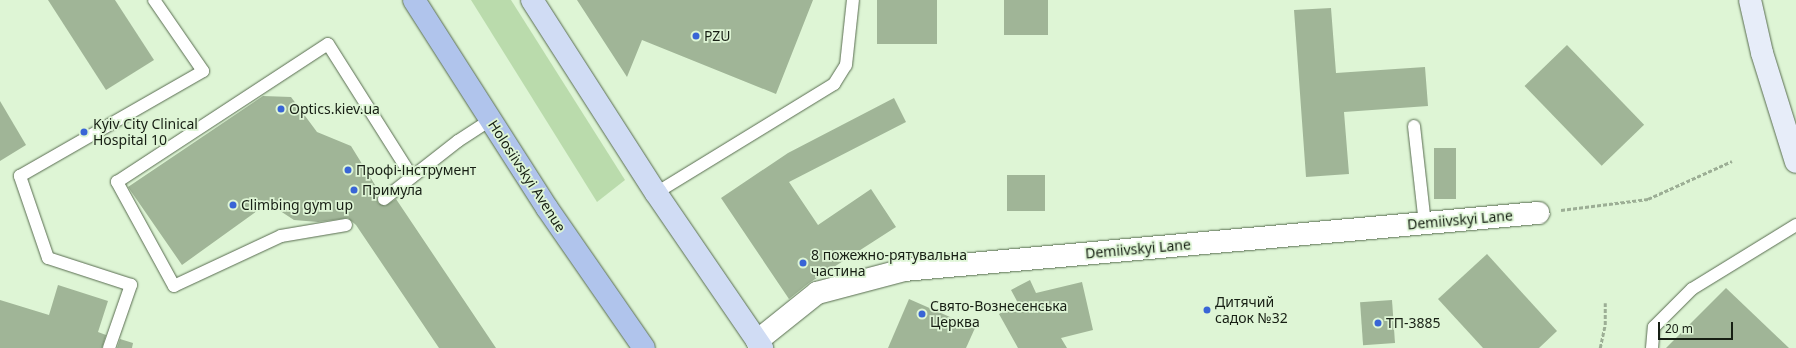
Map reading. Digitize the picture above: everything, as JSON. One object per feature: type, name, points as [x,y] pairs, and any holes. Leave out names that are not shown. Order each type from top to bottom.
[{"type":"highway","name":"Holosiivskyi Avenue","points":[[414,0],[547,208],[644,348]]},
{"type":"main road","points":[[532,0],[656,193],[760,344]]},
{"type":"street","points":[[1750,0],[1762,53],[1796,162]]},
{"type":"street","name":"Demiivskyi Lane","points":[[760,344],[817,293],[904,270],[1538,213]]},
{"type":"lane","points":[[109,348],[131,285],[48,258],[20,176],[203,71],[154,0]]},
{"type":"lane","points":[[656,193],[834,84],[846,65],[853,0]]},
{"type":"lane","points":[[346,224],[281,236],[174,286],[116,182],[328,44],[412,177]]},
{"type":"lane","points":[[384,199],[490,120]]},
{"type":"lane","points":[[1414,126],[1425,224]]},
{"type":"lane","points":[[1652,348],[1654,327],[1692,289],[1796,225]]},
{"type":"path","points":[[1538,213],[1648,199],[1732,161]]},
{"type":"path","points":[[1600,348],[1605,325],[1605,303]]},
{"type":"green space","points":[[471,0],[511,0],[625,180],[597,202]]},
{"type":"building","points":[[48,0],[115,0],[154,60],[106,90]]},
{"type":"building","points":[[577,0],[813,0],[776,94],[642,40],[627,77]]},
{"type":"building","points":[[877,0],[937,0],[937,44],[877,44]]},
{"type":"building","points":[[1004,0],[1048,0],[1048,35],[1004,35]]},
{"type":"building","points":[[1331,8],[1336,73],[1425,67],[1428,106],[1344,112],[1349,174],[1306,177],[1294,10]]},
{"type":"building","points":[[1567,45],[1644,125],[1602,166],[1525,86]]},
{"type":"building","points":[[263,96],[291,97],[317,132],[351,146],[380,193],[377,197],[378,203],[385,206],[396,199],[496,348],[439,348],[356,225],[348,218],[318,222],[294,220],[268,203],[182,265],[128,187]]},
{"type":"building","name":"8 пожежно-рятувальна частина","points":[[894,98],[906,122],[789,182],[818,225],[871,189],[896,227],[809,283],[789,299],[721,198],[788,153]]},
{"type":"building","points":[[0,101],[26,145],[0,161]]},
{"type":"building","points":[[1434,148],[1456,148],[1456,199],[1434,199]]},
{"type":"building","points":[[1007,175],[1045,175],[1045,211],[1007,211]]},
{"type":"building","points":[[1487,254],[1557,331],[1539,348],[1483,348],[1438,299]]},
{"type":"building","points":[[1030,280],[1036,293],[1082,282],[1093,330],[1061,338],[1067,348],[1018,348],[999,314],[1018,303],[1011,290]]},
{"type":"building","points":[[58,285],[108,301],[98,332],[106,335],[102,348],[0,348],[0,300],[49,315]]},
{"type":"building","points":[[1726,288],[1789,348],[1666,348]]},
{"type":"building","name":"Свято-Вознесенська Церква","points":[[909,299],[975,328],[966,348],[888,348]]},
{"type":"building","name":"ТП-3885","points":[[1392,300],[1395,343],[1363,345],[1360,302]]},
{"type":"building","points":[[120,339],[133,343],[132,348],[117,348]]},
{"type":"place","name":"PZU","points":[[696,36]]},
{"type":"place","name":"Optics.kiev.ua","points":[[281,109]]},
{"type":"place","name":"Kyiv City Clinical Hospital 10","points":[[84,132]]},
{"type":"place","name":"Профі-Інструмент","points":[[348,170]]},
{"type":"place","name":"Примула","points":[[354,190]]},
{"type":"place","name":"Climbing gym up","points":[[233,205]]},
{"type":"place","name":"8 пожежно-рятувальна частина","points":[[803,263]]},
{"type":"place","name":"Дитячий садок №32","points":[[1207,310]]},
{"type":"place","name":"Свято-Вознесенська Церква","points":[[922,314]]},
{"type":"place","name":"ТП-3885","points":[[1378,323]]}]
